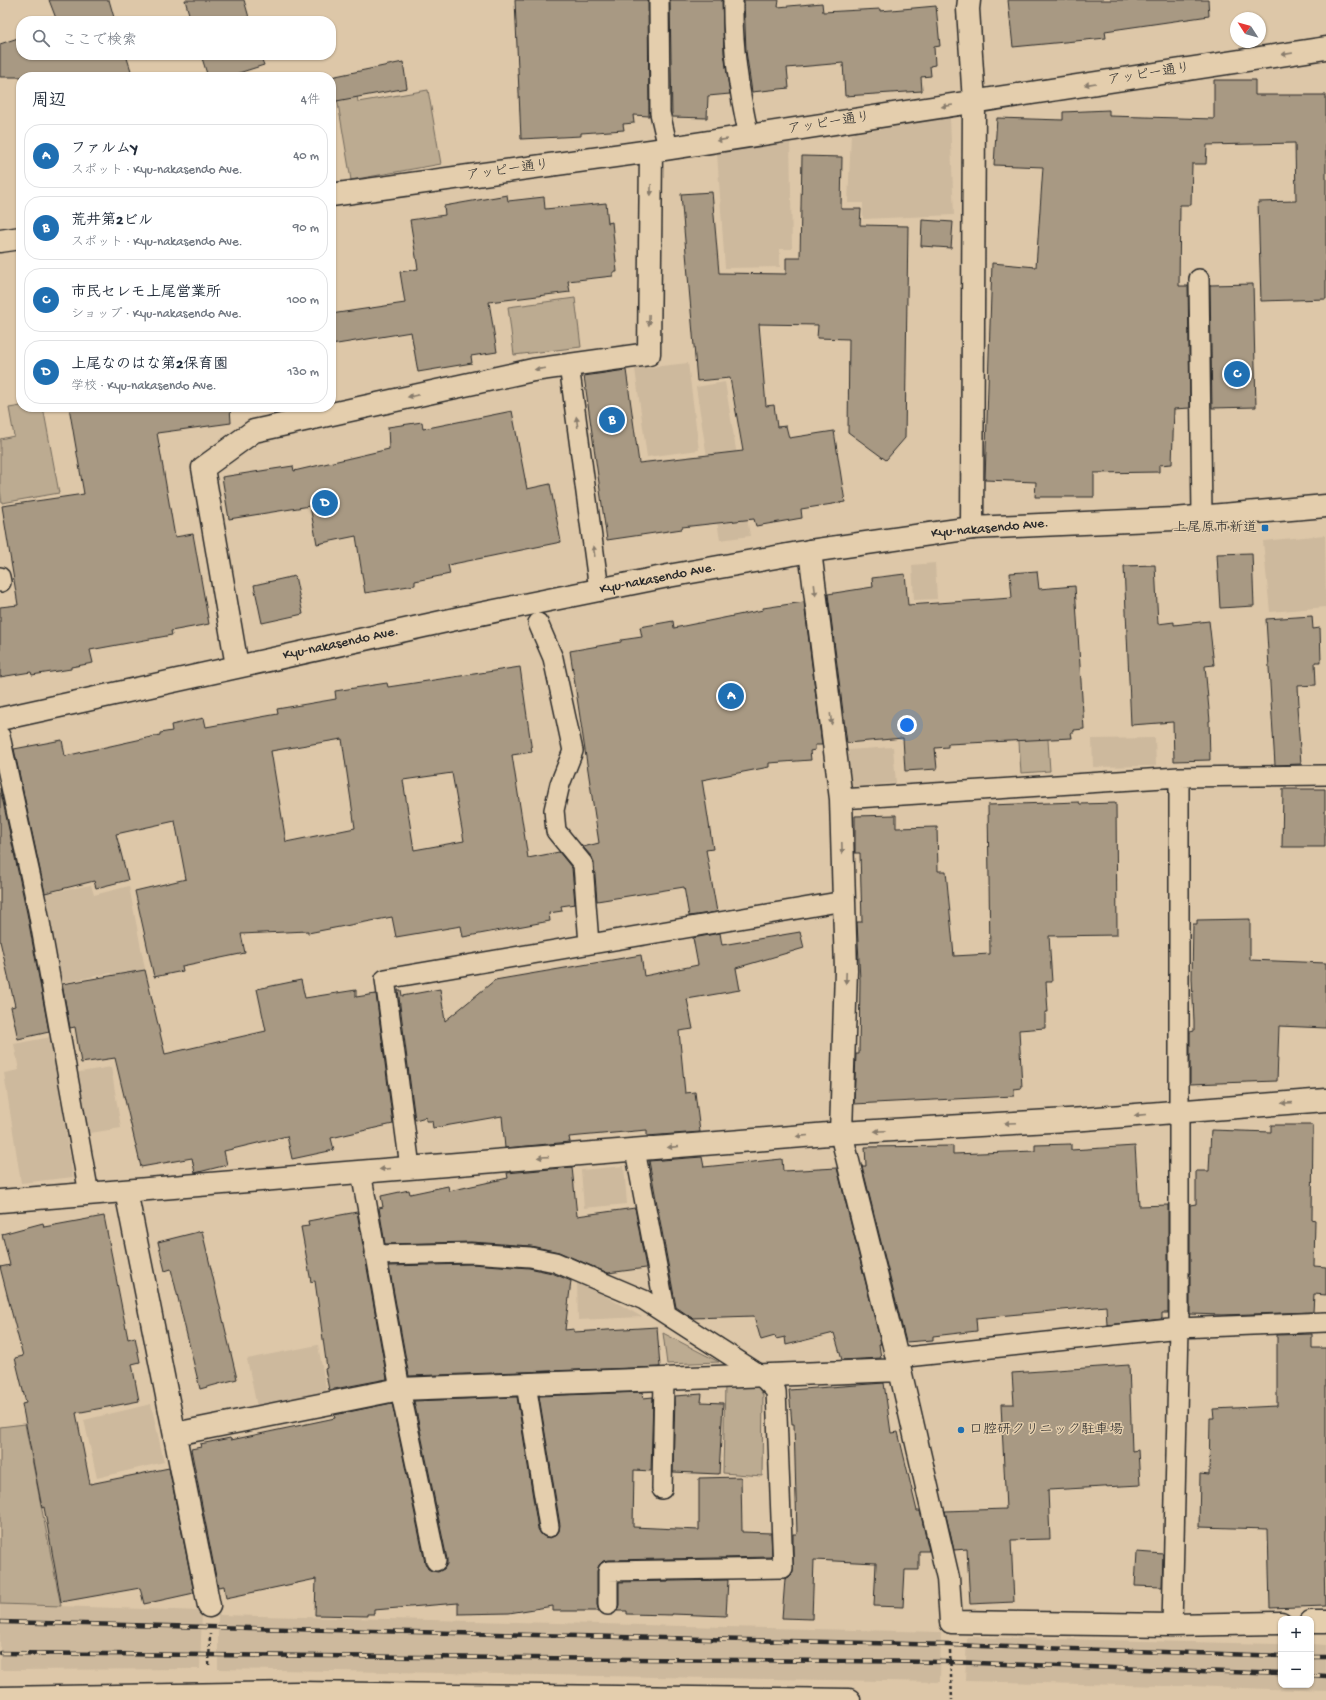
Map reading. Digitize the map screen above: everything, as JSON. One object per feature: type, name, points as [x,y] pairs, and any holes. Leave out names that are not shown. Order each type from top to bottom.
[{"type":"street","points":[[970,0],[968,9],[974,102],[972,528]]},
{"type":"street","name":"アッピー通り","points":[[336,195],[660,150],[1326,48]]},
{"type":"street","points":[[237,666],[203,468],[254,431],[533,370],[649,354],[660,150]]},
{"type":"street","points":[[0,241],[16,239]]},
{"type":"street","name":"Kyu-nakasendo Ave.","points":[[0,719],[460,618],[599,590],[810,551],[972,528],[1202,516],[1326,506]]},
{"type":"street","points":[[810,551],[840,799],[846,970],[841,1133],[899,1364],[948,1578],[951,1622],[1172,1625],[1278,1623]]},
{"type":"street","points":[[0,1201],[841,1133],[1085,1119],[1326,1100]]},
{"type":"street","points":[[126,1191],[209,1606]]},
{"type":"street","points":[[175,1434],[400,1389],[664,1379],[899,1364]]},
{"type":"street","points":[[1314,1622],[1326,1622]]},
{"type":"street","points":[[0,1698],[130,1698],[208,1694],[849,1700]]},
{"type":"lane","points":[[659,0],[660,150]]},
{"type":"lane","points":[[733,0],[732,23],[741,101],[749,136]]},
{"type":"lane","points":[[1199,279],[1202,516]]},
{"type":"lane","points":[[569,365],[599,590]]},
{"type":"lane","points":[[538,624],[553,658],[573,751],[560,784],[554,810],[556,831],[583,864],[589,944]]},
{"type":"lane","points":[[0,736],[38,911],[89,1194]]},
{"type":"lane","points":[[840,799],[1179,777],[1326,775]]},
{"type":"lane","points":[[1172,1625],[1178,1328],[1179,777]]},
{"type":"lane","points":[[410,1167],[385,978],[844,901]]},
{"type":"lane","points":[[635,1150],[666,1314]]},
{"type":"lane","points":[[361,1172],[400,1389],[436,1561]]},
{"type":"lane","points":[[376,1255],[471,1252],[530,1257],[555,1262],[644,1300],[759,1374],[776,1391],[783,1568],[608,1571],[608,1605]]},
{"type":"lane","points":[[899,1364],[1178,1328],[1326,1322]]},
{"type":"lane","points":[[662,1489],[664,1379]]},
{"type":"lane","points":[[526,1384],[549,1527]]},
{"type":"path","points":[[208,1694],[210,1655],[209,1606]]},
{"type":"path","points":[[951,1622],[950,1662],[952,1700]]},
{"type":"shaded area","points":[[354,76],[358,102],[428,90],[441,164],[351,180],[336,92],[336,80]]},
{"type":"shaded area","points":[[950,118],[954,215],[863,219],[863,203],[848,203],[851,134]]},
{"type":"shaded area","points":[[790,137],[792,249],[780,249],[780,267],[725,268],[717,153]]},
{"type":"shaded area","points":[[575,298],[581,347],[514,355],[508,307]]},
{"type":"shaded area","points":[[688,363],[699,450],[647,457],[635,369]]},
{"type":"shaded area","points":[[725,382],[750,536],[720,540],[696,387]]},
{"type":"shaded area","points":[[16,407],[16,412],[44,412],[59,493],[2,503],[0,490],[0,439],[14,436],[9,408]]},
{"type":"shaded area","points":[[1325,535],[1326,607],[1270,612],[1263,541]]},
{"type":"shaded area","points":[[935,563],[937,599],[914,600],[912,565]]},
{"type":"shaded area","points":[[1043,663],[1050,771],[1021,773],[1014,665]]},
{"type":"shaded area","points":[[1155,738],[1156,766],[1093,767],[1092,739]]},
{"type":"shaded area","points":[[893,747],[896,783],[851,787],[848,750]]},
{"type":"shaded area","points":[[91,885],[94,895],[129,886],[153,1010],[120,1017],[111,973],[61,983],[43,894]]},
{"type":"shaded area","points":[[51,1037],[73,1177],[21,1183],[4,1073],[19,1070],[14,1044]]},
{"type":"shaded area","points":[[111,1067],[121,1128],[84,1134],[74,1073]]},
{"type":"shaded area","points":[[624,1166],[627,1204],[584,1208],[581,1170]]},
{"type":"shaded area","points":[[577,1280],[642,1317],[578,1320]]},
{"type":"shaded area","points":[[663,1333],[719,1362],[667,1364]]},
{"type":"shaded area","points":[[318,1345],[327,1393],[257,1407],[247,1359]]},
{"type":"shaded area","points":[[755,1383],[763,1395],[762,1476],[723,1473],[725,1384]]},
{"type":"shaded area","points":[[151,1404],[164,1462],[97,1478],[84,1420]]},
{"type":"shaded area","points":[[25,1424],[61,1606],[0,1604],[0,1427]]},
{"type":"shaded area","points":[[0,1604],[202,1611],[200,1669],[0,1670]]},
{"type":"shaded area","points":[[218,1615],[941,1632],[940,1682],[218,1669]]},
{"type":"shaded area","points":[[967,1637],[1278,1644],[1278,1688],[1314,1688],[1314,1644],[1326,1645],[1326,1691],[1191,1686],[965,1681]]},
{"type":"building","points":[[49,0],[109,0],[114,16],[55,16]]},
{"type":"building","points":[[185,0],[244,0],[249,16],[190,16]]},
{"type":"building","points":[[515,0],[648,0],[649,116],[633,115],[634,123],[623,124],[624,130],[581,133],[581,136],[521,139]]},
{"type":"building","points":[[670,0],[722,0],[724,53],[730,94],[708,96],[707,118],[672,117]]},
{"type":"building","points":[[744,0],[779,0],[778,7],[822,3],[823,12],[880,9],[880,11],[936,6],[940,46],[934,47],[935,65],[930,66],[931,76],[921,77],[922,91],[845,96],[843,63],[787,68],[789,88],[752,92],[746,51]]},
{"type":"building","points":[[1008,0],[1208,0],[1209,16],[1105,31],[1106,38],[1013,47]]},
{"type":"building","points":[[16,39],[16,60],[128,60],[131,72],[16,72],[16,77],[0,77],[0,44]]},
{"type":"building","points":[[203,60],[262,60],[264,65],[242,72],[206,72]]},
{"type":"building","points":[[403,62],[407,88],[336,101],[336,76]]},
{"type":"building","points":[[1214,80],[1255,80],[1255,95],[1326,95],[1326,299],[1261,301],[1258,202],[1296,201],[1295,143],[1207,145],[1206,164],[1192,164],[1191,205],[1180,205],[1179,286],[1188,286],[1190,408],[1174,409],[1172,464],[1159,465],[1159,472],[1094,473],[1094,497],[1035,497],[1036,482],[985,480],[992,263],[1036,267],[1043,167],[994,165],[997,118],[1063,120],[1063,112],[1109,110],[1109,116],[1214,119]]},
{"type":"building","points":[[802,156],[842,157],[841,209],[861,209],[860,225],[908,226],[905,438],[886,460],[848,432],[849,339],[817,338],[818,325],[759,324],[766,406],[774,405],[777,427],[786,426],[789,438],[834,431],[845,502],[801,509],[802,518],[756,526],[754,519],[682,527],[682,529],[607,540],[584,376],[626,370],[639,463],[743,451],[730,378],[697,381],[681,194],[712,192],[719,273],[786,274],[786,258],[800,258]]},
{"type":"building","points":[[507,195],[508,201],[544,197],[545,209],[606,203],[608,223],[612,222],[617,272],[613,272],[613,276],[568,281],[570,292],[489,302],[497,352],[471,356],[472,363],[418,372],[411,332],[336,344],[336,313],[405,303],[400,272],[418,269],[410,220],[445,215],[444,206]]},
{"type":"building","points":[[922,220],[953,222],[951,248],[921,246]]},
{"type":"building","points":[[1253,284],[1256,407],[1212,408],[1210,285]]},
{"type":"building","points":[[512,411],[527,489],[550,484],[561,542],[448,565],[450,574],[415,581],[415,585],[365,593],[356,536],[317,544],[310,506],[229,519],[222,477],[293,466],[294,471],[389,449],[388,427],[422,422],[423,429]]},
{"type":"building","points":[[70,412],[230,412],[231,423],[157,433],[175,537],[193,534],[209,624],[171,631],[172,635],[90,650],[93,663],[71,667],[71,669],[32,675],[31,672],[0,677],[0,607],[18,605],[2,506],[84,494]]},
{"type":"building","points":[[1252,553],[1254,606],[1220,608],[1217,554]]},
{"type":"building","points":[[1155,565],[1158,624],[1174,622],[1174,625],[1209,621],[1214,665],[1205,666],[1210,721],[1210,760],[1174,761],[1173,722],[1131,725],[1124,566]]},
{"type":"building","points":[[1037,571],[1039,589],[1075,586],[1084,729],[1074,730],[1074,732],[1071,732],[1072,738],[948,744],[948,747],[935,748],[937,769],[905,771],[903,738],[847,743],[828,594],[873,587],[872,578],[905,574],[908,605],[1012,598],[1010,573]]},
{"type":"building","points":[[295,576],[303,614],[262,623],[254,585]]},
{"type":"building","points":[[804,602],[822,745],[815,745],[815,750],[810,751],[811,760],[769,763],[769,767],[702,780],[713,849],[706,850],[717,912],[689,916],[684,887],[597,901],[594,863],[592,857],[583,847],[599,843],[570,651],[642,637],[640,627],[673,621],[674,628],[763,610],[763,608]]},
{"type":"building","points":[[1312,616],[1313,629],[1320,628],[1321,662],[1315,662],[1316,685],[1298,686],[1299,705],[1297,706],[1301,764],[1275,765],[1266,619]]},
{"type":"building","points":[[520,667],[532,752],[512,755],[528,858],[559,852],[572,868],[575,904],[561,906],[562,911],[549,913],[550,921],[463,937],[461,926],[396,937],[392,917],[308,933],[308,931],[241,934],[245,953],[182,966],[183,971],[154,977],[135,891],[186,879],[175,821],[116,834],[128,880],[96,888],[94,881],[45,893],[14,749],[62,740],[65,756],[160,735],[160,733],[172,731],[171,725],[204,718],[206,727],[278,714],[277,709],[336,699],[335,691],[387,683],[388,687]],"holes":[[[342,739],[355,828],[286,842],[271,751]],[[452,773],[464,841],[414,850],[403,780]]]},
{"type":"building","points":[[0,788],[27,913],[49,1032],[18,1039],[11,1007],[15,1006],[0,941]]},
{"type":"building","points":[[1283,789],[1325,789],[1325,847],[1282,847]]},
{"type":"building","points":[[1079,802],[1080,804],[1116,803],[1117,935],[1049,936],[1052,982],[1046,982],[1048,1012],[1045,1012],[1045,1028],[1019,1030],[1022,1088],[1014,1089],[1014,1096],[854,1104],[856,1054],[859,1054],[860,980],[857,922],[862,922],[860,853],[855,853],[855,816],[896,815],[896,828],[937,827],[938,871],[946,871],[954,956],[990,954],[988,805]]},
{"type":"building","points":[[1250,919],[1250,960],[1326,963],[1326,1028],[1279,1026],[1277,1081],[1190,1084],[1190,1032],[1194,1031],[1192,978],[1193,924],[1197,924],[1197,920]]},
{"type":"building","points":[[800,932],[804,948],[736,968],[740,990],[687,999],[693,1029],[679,1031],[685,1093],[695,1092],[700,1132],[647,1136],[647,1130],[569,1137],[570,1142],[505,1148],[502,1116],[433,1128],[432,1121],[426,1121],[426,1117],[415,1120],[398,990],[401,990],[402,996],[440,989],[445,1021],[495,980],[641,955],[644,976],[698,965],[693,938],[720,933],[722,945]]},
{"type":"building","points":[[145,970],[165,1054],[266,1031],[257,989],[301,980],[305,998],[356,990],[356,997],[376,994],[393,1124],[331,1138],[334,1150],[292,1159],[287,1136],[224,1151],[227,1165],[195,1173],[192,1158],[141,1167],[115,1058],[81,1063],[75,1027],[70,1028],[62,984]]},
{"type":"building","points":[[1271,1125],[1313,1125],[1312,1219],[1315,1220],[1314,1266],[1326,1267],[1326,1295],[1314,1294],[1313,1312],[1222,1315],[1190,1314],[1190,1205],[1196,1204],[1196,1171],[1209,1171],[1211,1130],[1271,1132]]},
{"type":"building","points":[[1071,1144],[1071,1150],[1135,1146],[1139,1206],[1168,1205],[1168,1313],[1162,1313],[1162,1319],[1107,1325],[1106,1306],[976,1318],[977,1331],[933,1336],[933,1340],[906,1342],[862,1166],[866,1166],[865,1147],[953,1146],[953,1154],[1035,1151],[1035,1145]]},
{"type":"building","points":[[702,1157],[704,1167],[782,1159],[783,1171],[837,1168],[881,1344],[879,1344],[881,1358],[842,1360],[834,1333],[786,1345],[785,1337],[776,1339],[775,1336],[761,1340],[754,1316],[692,1318],[676,1307],[649,1161]]},
{"type":"building","points":[[572,1167],[577,1216],[635,1208],[646,1268],[608,1273],[559,1252],[531,1246],[471,1242],[385,1244],[379,1208],[383,1207],[381,1196],[409,1190],[410,1194],[448,1186],[449,1191],[508,1178],[507,1173]]},
{"type":"building","points":[[357,1212],[387,1379],[329,1390],[325,1369],[327,1368],[315,1281],[311,1282],[301,1227],[309,1226],[308,1221]]},
{"type":"building","points":[[104,1216],[128,1339],[135,1337],[140,1362],[132,1364],[139,1401],[76,1413],[90,1484],[169,1468],[194,1593],[144,1604],[140,1588],[61,1602],[44,1507],[42,1508],[22,1404],[26,1403],[15,1358],[23,1356],[0,1267],[10,1265],[2,1234],[43,1223],[44,1227]]},
{"type":"building","points":[[202,1231],[237,1379],[200,1389],[171,1269],[165,1271],[158,1242]]},
{"type":"building","points":[[471,1264],[529,1268],[552,1273],[571,1281],[565,1330],[574,1329],[574,1332],[657,1327],[660,1367],[409,1376],[389,1266]]},
{"type":"building","points":[[1312,1334],[1312,1348],[1326,1348],[1325,1606],[1270,1608],[1268,1529],[1199,1527],[1200,1474],[1209,1475],[1210,1418],[1214,1418],[1213,1409],[1277,1406],[1277,1335]]},
{"type":"building","points":[[1129,1365],[1132,1451],[1138,1450],[1140,1485],[1048,1490],[1050,1539],[1011,1540],[1014,1602],[970,1604],[967,1549],[954,1550],[945,1511],[1006,1509],[1001,1404],[1014,1404],[1012,1373]]},
{"type":"building","points":[[884,1383],[891,1433],[898,1432],[917,1511],[920,1511],[929,1551],[919,1551],[919,1570],[905,1570],[903,1607],[874,1606],[876,1563],[814,1560],[812,1619],[782,1618],[785,1579],[793,1573],[793,1534],[797,1534],[794,1424],[792,1424],[789,1390]]},
{"type":"building","points":[[642,1392],[643,1398],[653,1397],[651,1471],[634,1470],[633,1527],[699,1530],[699,1478],[741,1477],[742,1532],[771,1533],[772,1557],[603,1561],[599,1565],[597,1571],[597,1605],[599,1611],[553,1611],[553,1606],[509,1613],[458,1614],[458,1603],[374,1610],[374,1614],[367,1614],[367,1616],[315,1615],[316,1579],[226,1598],[224,1586],[218,1587],[191,1449],[201,1447],[200,1444],[230,1438],[231,1440],[335,1418],[334,1415],[392,1403],[425,1563],[428,1569],[438,1572],[444,1569],[447,1564],[447,1559],[414,1401],[517,1397],[538,1529],[545,1537],[550,1538],[556,1535],[559,1531],[560,1525],[539,1396]]},
{"type":"building","points":[[702,1394],[701,1402],[723,1403],[719,1474],[673,1472],[675,1396]]},
{"type":"building","points":[[1137,1552],[1163,1554],[1162,1587],[1135,1586]]},
{"type":"building","points":[[728,1580],[726,1616],[627,1614],[627,1611],[617,1611],[619,1605],[619,1582]]},
{"type":"railway","points":[[0,1622],[950,1645],[1278,1656]]},
{"type":"railway","points":[[0,1653],[950,1662],[1278,1674]]},
{"type":"railway","points":[[1314,1657],[1326,1657]]},
{"type":"railway","points":[[1314,1675],[1326,1676]]},
{"type":"place","name":"市民セレモ上尾営業所","points":[[1237,374]]},
{"type":"place","name":"荒井第2ビル","points":[[612,420]]},
{"type":"place","name":"上尾なのはな第2保育園","points":[[325,503]]},
{"type":"place","name":"上尾原市新道","points":[[1265,528]]},
{"type":"place","name":"ファルムY","points":[[731,696]]},
{"type":"place","name":"口腔研クリニック駐車場","points":[[961,1430]]}]
